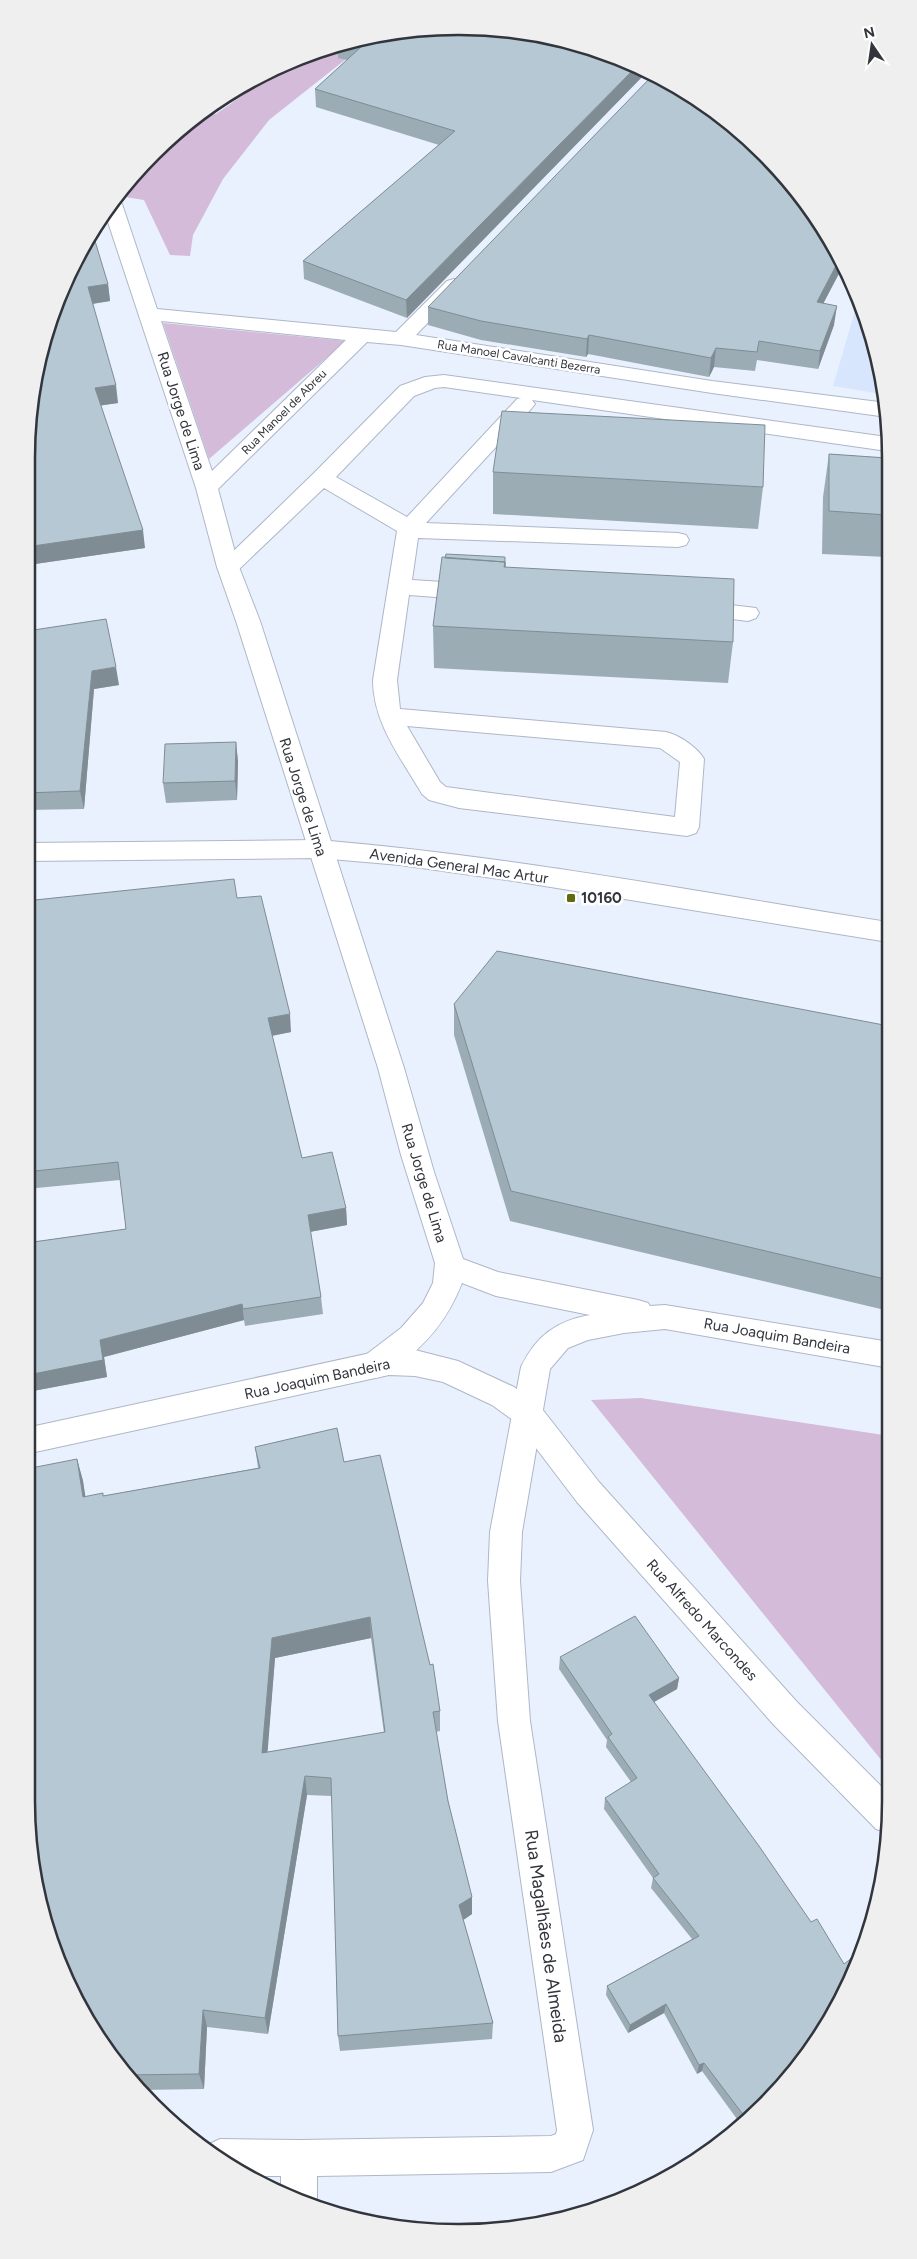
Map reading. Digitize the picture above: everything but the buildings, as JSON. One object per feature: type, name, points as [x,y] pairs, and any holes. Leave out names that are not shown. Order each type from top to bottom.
[{"type":"street","name":"Rua Jorge de Lima","points":[[115,212],[207,488],[228,567],[248,621],[391,1068],[407,1128],[451,1267]]},
{"type":"street","points":[[401,339],[470,268]]},
{"type":"street","name":"Rua Manoel Cavalcanti Bezerra","points":[[149,314],[401,339],[712,387],[879,409]]},
{"type":"street","name":"Rua Manoel de Abreu","points":[[207,488],[361,336]]},
{"type":"street","points":[[228,567],[322,478],[408,391],[432,382],[444,381],[881,443]]},
{"type":"street","points":[[390,716],[666,740],[692,759],[687,827],[459,799],[438,794],[426,783],[390,716],[385,696],[385,680],[408,530],[534,394]]},
{"type":"street","points":[[322,478],[404,525],[408,530],[678,540]]},
{"type":"street","points":[[400,587],[499,594]]},
{"type":"street","points":[[679,608],[748,613]]},
{"type":"street","name":"Avenida General Mac Artur","points":[[35,852],[320,849],[400,856],[520,873],[882,931]]},
{"type":"street","points":[[373,1366],[396,1352],[410,1339],[434,1309],[443,1291],[451,1267]]},
{"type":"street","name":"Rua Joaquim Bandeira","points":[[451,1267],[496,1284],[665,1317],[882,1354]]},
{"type":"street","name":"Rua Joaquim Bandeira","points":[[35,1439],[373,1366],[401,1362],[448,1370],[503,1396],[528,1414],[536,1367],[544,1353],[558,1339],[586,1328],[624,1321],[665,1317]]},
{"type":"street","name":"Rua Alfredo Marcondes","points":[[528,1414],[588,1492],[778,1705],[882,1811]]},
{"type":"street","name":"Rua Magalhães de Almeida","points":[[299,2158],[551,2154],[570,2147],[575,2130],[514,1721],[506,1633],[504,1580],[506,1532],[528,1414]]},
{"type":"street","points":[[230,2157],[299,2158],[299,2193]]},
{"type":"shaded area","points":[[360,48],[269,120],[223,179],[193,235],[190,256],[170,255],[144,200],[126,197],[140,179],[179,140],[212,115],[216,114],[249,91],[296,67],[322,57],[349,49]]},
{"type":"shaded area","points":[[855,310],[868,349],[877,393],[833,386]]},
{"type":"shaded area","points":[[163,323],[346,341],[209,459]]},
{"type":"shaded area","points":[[641,1398],[882,1435],[882,1761],[591,1400]]},
{"type":"place","name":"10160","points":[[571,898]]}]
